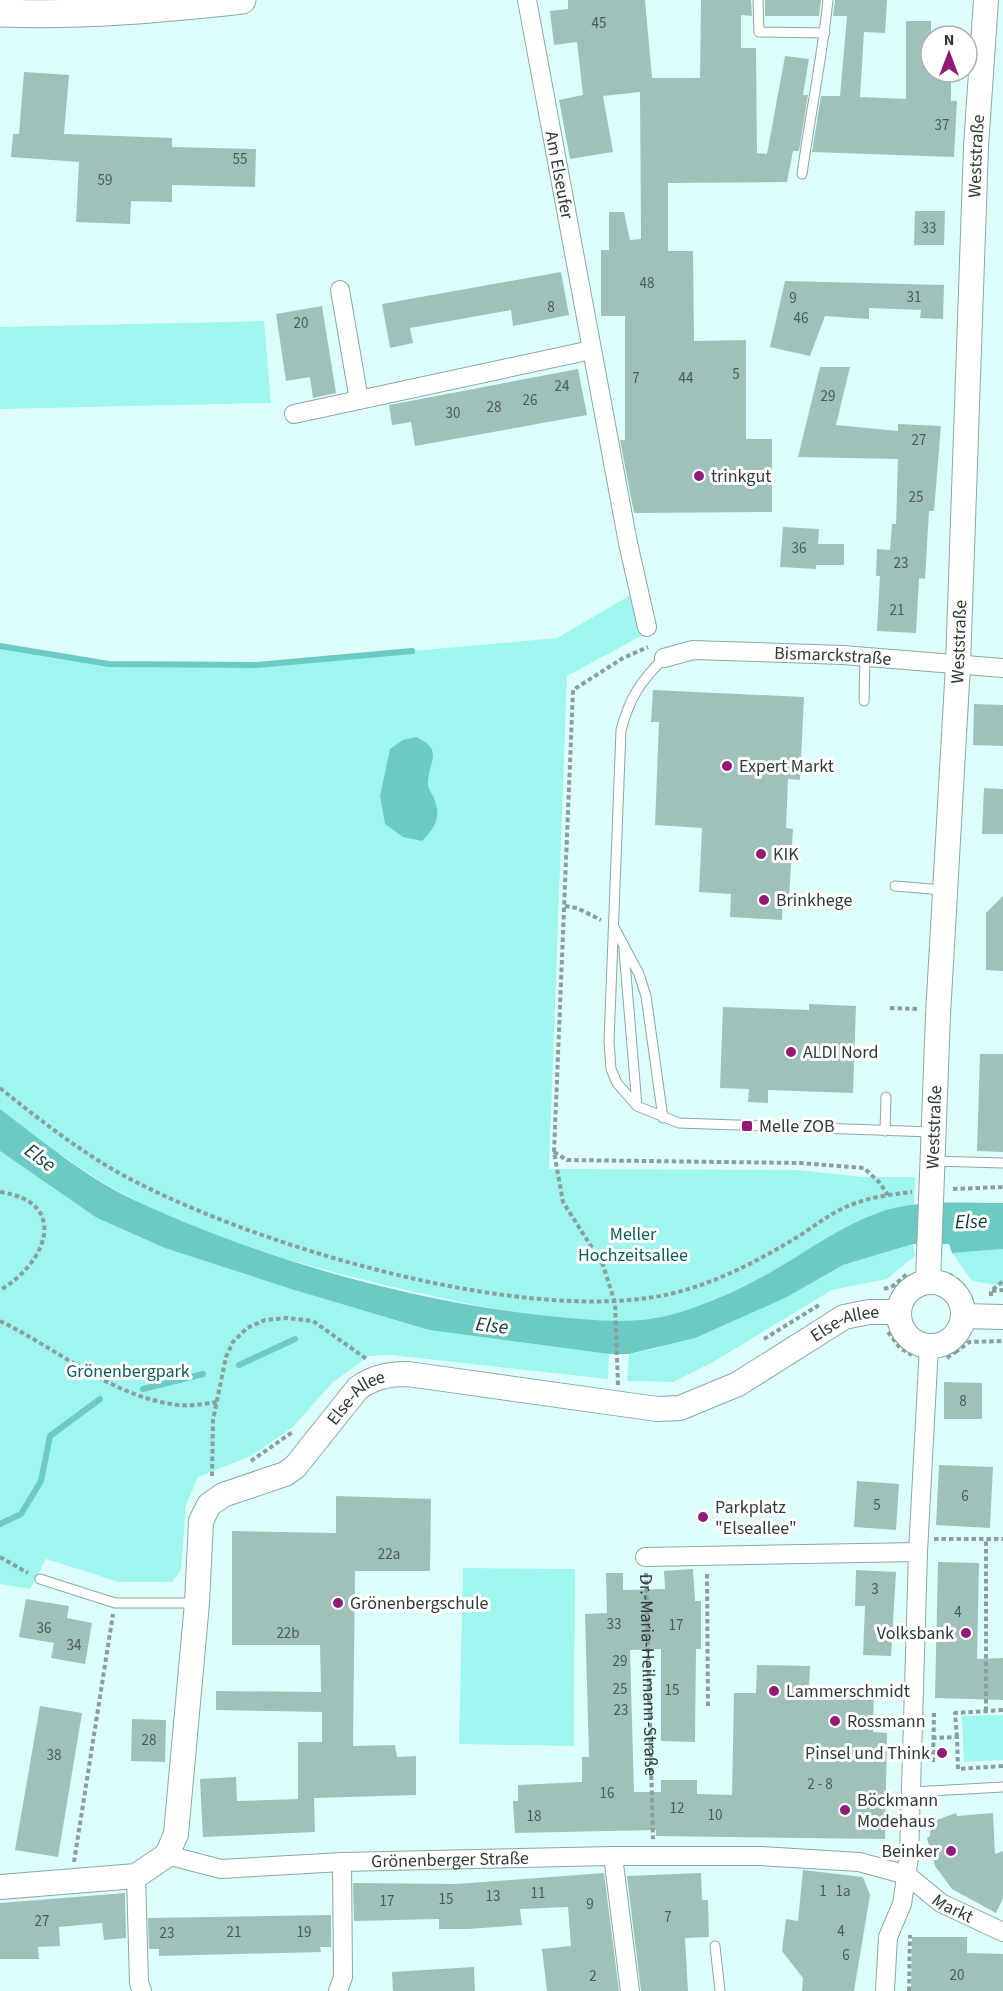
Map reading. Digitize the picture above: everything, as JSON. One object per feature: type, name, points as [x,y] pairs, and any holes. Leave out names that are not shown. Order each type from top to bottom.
[{"type":"main road","points":[[0,13],[88,7],[147,11],[242,0]]},
{"type":"street","name":"Am Elseufer","points":[[527,0],[591,350],[628,543],[647,627]]},
{"type":"street","name":"Weststraße","points":[[928,1281],[938,1010],[958,665],[976,146],[986,0]]},
{"type":"street","points":[[340,290],[359,400]]},
{"type":"street","points":[[294,414],[591,350]]},
{"type":"street","name":"Bismarckstraße","points":[[660,651],[693,650],[865,657],[1003,668]]},
{"type":"street","points":[[928,1281],[950,1288],[961,1304],[963,1316],[956,1333],[949,1340],[929,1346],[911,1339],[904,1332],[899,1312],[905,1294],[912,1287],[928,1281]]},
{"type":"street","name":"Else-Allee","points":[[166,1855],[176,1834],[197,1603],[201,1521],[209,1505],[223,1495],[285,1473],[295,1467],[358,1388],[371,1379],[390,1374],[408,1374],[657,1409],[680,1408],[738,1384],[844,1317],[869,1312],[899,1312]]},
{"type":"street","points":[[963,1316],[1003,1317]]},
{"type":"street","points":[[885,1991],[888,1937],[902,1904],[908,1875],[918,1546],[929,1346]]},
{"type":"street","name":"Dr.-Maria-Heilmann-Straße","points":[[645,1557],[918,1546]]},
{"type":"street","points":[[0,1887],[136,1876],[166,1855]]},
{"type":"street","name":"Grönenberger Straße","points":[[166,1855],[221,1869],[342,1862],[613,1856],[760,1856],[859,1862],[908,1875]]},
{"type":"street","points":[[613,1856],[630,1991]]},
{"type":"street","points":[[338,1991],[343,1977],[342,1862]]},
{"type":"street","name":"Markt","points":[[908,1875],[941,1904],[1003,1932]]},
{"type":"street","points":[[136,1876],[139,1983],[142,1991]]},
{"type":"lane","points":[[758,0],[759,32],[825,33]]},
{"type":"lane","points":[[802,174],[825,33],[828,0]]},
{"type":"lane","points":[[660,651],[627,706],[621,730],[609,1042],[611,1069],[617,1083],[637,1106],[680,1123],[934,1132]]},
{"type":"lane","points":[[864,701],[865,657]]},
{"type":"lane","points":[[895,886],[945,890]]},
{"type":"lane","points":[[613,925],[639,974],[646,996],[663,1118]]},
{"type":"lane","points":[[624,947],[637,1106]]},
{"type":"lane","points":[[885,1131],[886,1097]]},
{"type":"lane","points":[[932,1161],[1003,1162]]},
{"type":"lane","points":[[40,1579],[115,1603],[197,1603]]},
{"type":"lane","points":[[912,1792],[1003,1787]]},
{"type":"lane","points":[[716,1946],[720,1991]]},
{"type":"path","points":[[619,1369],[615,1303],[603,1264],[562,1202],[554,1152],[573,690],[623,658],[660,651]]},
{"type":"path","points":[[565,906],[577,908],[613,925]]},
{"type":"path","points":[[890,1008],[938,1010]]},
{"type":"path","points":[[0,1088],[66,1140],[115,1170],[198,1209],[290,1244],[397,1273],[538,1300],[615,1303],[675,1293],[747,1266],[831,1214],[860,1201],[888,1195],[931,1195],[1003,1187]]},
{"type":"path","points":[[554,1152],[567,1160],[800,1163],[864,1168],[879,1182],[888,1195]]},
{"type":"path","points":[[0,1192],[14,1194],[30,1201],[40,1213],[45,1232],[40,1252],[26,1272],[0,1290]]},
{"type":"path","points":[[991,1292],[1003,1290]]},
{"type":"path","points":[[212,1477],[213,1420],[226,1357],[233,1342],[247,1328],[266,1320],[286,1318],[312,1322],[368,1360]]},
{"type":"path","points":[[0,1321],[71,1359],[113,1386],[172,1404],[218,1402]]},
{"type":"path","points":[[882,1335],[892,1339]]},
{"type":"path","points":[[956,1348],[957,1351],[969,1342],[1003,1341]]},
{"type":"path","points":[[986,1539],[986,1711]]},
{"type":"path","points":[[918,1546],[1003,1539]]},
{"type":"path","points":[[707,1556],[708,1708]]},
{"type":"path","points":[[0,1557],[40,1579]]},
{"type":"path","name":"Dr.-Maria-Heilmann-Straße","points":[[645,1557],[654,1856]]},
{"type":"path","points":[[71,1880],[115,1603]]},
{"type":"path","points":[[1003,1710],[955,1713],[958,1769],[1003,1766]]},
{"type":"path","points":[[913,1738],[957,1737]]},
{"type":"green space","points":[[264,321],[271,403],[0,409],[0,327]]},
{"type":"green space","name":"Meller Hochzeitsallee","points":[[634,593],[641,636],[567,676],[549,1169],[798,1170],[862,1177],[915,1177],[914,1205],[873,1215],[754,1281],[716,1299],[677,1313],[649,1319],[620,1321],[557,1319],[465,1303],[359,1279],[242,1245],[204,1231],[131,1198],[97,1178],[0,1109],[0,646],[109,664],[257,665],[557,638]]},
{"type":"green space","name":"Grönenbergpark","points":[[0,1151],[97,1218],[165,1248],[429,1330],[609,1354],[608,1379],[391,1355],[369,1356],[332,1383],[293,1427],[251,1456],[198,1477],[186,1505],[181,1570],[172,1582],[119,1582],[46,1559],[30,1589],[0,1584]]},
{"type":"green space","points":[[913,1244],[915,1256],[887,1279],[832,1290],[713,1362],[673,1382],[627,1381],[629,1354],[654,1349],[787,1297],[843,1265]]},
{"type":"green space","points":[[1003,1249],[1003,1286],[972,1281],[952,1253]]},
{"type":"green space","points":[[463,1568],[575,1569],[574,1746],[459,1744]]},
{"type":"green space","points":[[1003,1715],[1003,1760],[964,1762],[962,1716]]},
{"type":"water","points":[[416,737],[425,742],[433,752],[428,785],[437,810],[434,826],[422,841],[403,837],[385,824],[380,796],[390,749],[403,740]]},
{"type":"water","name":"Else","points":[[0,1109],[98,1181],[134,1200],[183,1221],[284,1259],[336,1274],[443,1300],[496,1309],[548,1316],[629,1321],[677,1313],[740,1288],[866,1217],[910,1205],[1003,1203],[1003,1249],[952,1253],[949,1244],[913,1244],[843,1265],[787,1297],[695,1338],[629,1354],[609,1354],[429,1330],[165,1248],[97,1218],[0,1151]]},
{"type":"building","points":[[568,0],[645,0],[652,78],[700,78],[701,0],[751,0],[752,16],[741,15],[741,48],[756,48],[757,153],[767,154],[785,56],[809,59],[803,95],[808,95],[799,151],[793,151],[787,182],[668,183],[668,251],[693,251],[694,341],[746,340],[746,439],[772,439],[772,512],[634,513],[620,440],[625,440],[625,316],[601,316],[601,250],[609,250],[609,212],[624,212],[630,240],[641,239],[640,92],[603,96],[613,152],[570,159],[559,100],[583,95],[577,42],[554,45],[550,11],[568,9]]},
{"type":"building","points":[[765,0],[821,0],[819,16],[765,16]]},
{"type":"building","points":[[835,0],[887,0],[885,33],[864,32],[860,97],[906,99],[906,21],[931,21],[931,24],[919,24],[919,84],[951,84],[951,101],[957,101],[954,157],[812,152],[821,96],[840,96],[847,16],[833,16]]},
{"type":"building","points":[[24,72],[69,75],[64,134],[172,138],[172,147],[256,149],[255,187],[172,185],[172,202],[131,201],[130,224],[76,222],[79,162],[11,157],[13,134],[19,134]]},
{"type":"building","points":[[915,211],[945,211],[944,245],[914,245]]},
{"type":"building","points":[[561,272],[569,315],[513,326],[511,310],[410,328],[413,343],[390,348],[382,304]]},
{"type":"building","points":[[785,281],[944,285],[943,319],[920,318],[921,310],[869,308],[869,319],[825,316],[810,356],[770,347]]},
{"type":"building","points":[[322,306],[336,393],[313,398],[310,377],[286,381],[276,314]]},
{"type":"building","points":[[820,367],[850,367],[836,425],[898,431],[898,424],[941,426],[934,511],[929,511],[925,579],[919,578],[916,633],[877,631],[880,576],[876,576],[877,549],[890,550],[892,524],[896,524],[898,459],[798,457]]},
{"type":"building","points":[[578,369],[587,415],[415,446],[411,422],[392,425],[389,405]]},
{"type":"building","points":[[783,527],[819,529],[818,544],[844,544],[844,565],[816,565],[816,569],[780,567]]},
{"type":"building","points":[[653,690],[804,697],[800,780],[788,779],[786,828],[793,829],[789,898],[783,898],[782,920],[730,917],[731,894],[699,892],[702,828],[655,825],[659,722],[651,722]]},
{"type":"building","points":[[974,704],[1003,705],[1003,746],[973,745]]},
{"type":"building","points":[[984,788],[1003,789],[1003,834],[982,834]]},
{"type":"building","points":[[1003,896],[1003,971],[986,970],[986,913]]},
{"type":"building","points":[[809,1004],[856,1006],[853,1093],[768,1090],[768,1103],[748,1102],[749,1089],[720,1088],[723,1007],[809,1010]]},
{"type":"building","points":[[980,1054],[1003,1054],[1003,1152],[977,1151]]},
{"type":"building","points":[[944,1382],[982,1383],[982,1419],[944,1419]]},
{"type":"building","points":[[939,1465],[993,1467],[990,1528],[936,1525]]},
{"type":"building","points":[[857,1481],[899,1484],[896,1530],[854,1527]]},
{"type":"building","points":[[336,1496],[431,1499],[430,1571],[355,1571],[353,1746],[395,1745],[397,1757],[416,1756],[416,1795],[314,1798],[315,1832],[203,1837],[200,1779],[236,1777],[237,1801],[298,1799],[298,1742],[322,1742],[322,1712],[216,1710],[216,1691],[321,1692],[320,1645],[232,1645],[232,1531],[336,1533]]},
{"type":"building","points":[[938,1562],[979,1563],[977,1659],[1003,1658],[1003,1700],[935,1698]]},
{"type":"building","points":[[693,1569],[695,1601],[701,1601],[701,1649],[696,1649],[695,1742],[661,1741],[661,1649],[630,1650],[634,1792],[661,1792],[661,1780],[697,1780],[697,1794],[732,1795],[734,1693],[756,1693],[757,1665],[810,1666],[809,1689],[874,1690],[873,1732],[887,1733],[885,1839],[656,1836],[656,1830],[515,1833],[513,1801],[518,1801],[518,1785],[582,1782],[582,1757],[589,1757],[585,1614],[607,1613],[606,1573],[623,1573],[623,1590],[665,1589],[664,1571]]},
{"type":"building","points":[[856,1570],[896,1572],[891,1656],[863,1655],[865,1606],[855,1606]]},
{"type":"building","points":[[26,1599],[69,1606],[67,1618],[92,1623],[85,1664],[51,1658],[54,1643],[19,1637]]},
{"type":"building","points":[[40,1706],[82,1713],[58,1857],[15,1850]]},
{"type":"building","points":[[132,1719],[166,1720],[165,1762],[131,1761]]},
{"type":"building","points":[[956,1813],[957,1816],[993,1813],[995,1854],[1003,1851],[1003,1898],[996,1913],[952,1889],[935,1866],[927,1838],[930,1836],[931,1822]]},
{"type":"building","points":[[803,1870],[863,1877],[870,1895],[854,1991],[802,1991],[803,1978],[782,1951],[786,1919],[798,1921]]},
{"type":"building","points":[[604,1873],[619,1991],[547,1991],[542,1949],[571,1946],[568,1907],[520,1909],[522,1925],[468,1929],[439,1929],[439,1919],[354,1921],[353,1883],[456,1884]]},
{"type":"building","points":[[701,1873],[702,1900],[708,1900],[709,1937],[685,1938],[688,1991],[641,1991],[627,1876]]},
{"type":"building","points":[[125,1893],[126,1938],[104,1940],[102,1923],[59,1927],[60,1946],[38,1947],[39,1959],[0,1959],[0,1903]]},
{"type":"building","points":[[331,1915],[331,1947],[320,1947],[321,1952],[159,1956],[159,1949],[149,1949],[148,1918]]},
{"type":"building","points":[[912,1937],[967,1937],[967,1953],[1003,1954],[1003,1991],[911,1991]]},
{"type":"building","points":[[474,1967],[475,1991],[393,1991],[392,1972]]},
{"type":"waterway","points":[[0,646],[109,664],[257,665],[412,651]]},
{"type":"waterway","points":[[239,1365],[295,1339]]},
{"type":"waterway","points":[[143,1389],[203,1374]]},
{"type":"waterway","points":[[0,1524],[21,1514],[41,1481],[50,1436],[100,1399]]},
{"type":"place","name":"trinkgut","points":[[699,476]]},
{"type":"place","name":"Expert Markt","points":[[727,766]]},
{"type":"place","name":"KIK","points":[[761,854]]},
{"type":"place","name":"Brinkhege","points":[[764,900]]},
{"type":"place","name":"ALDI Nord","points":[[791,1052]]},
{"type":"place","name":"Melle ZOB","points":[[747,1126]]},
{"type":"place","name":"Parkplatz \"Elseallee\"","points":[[703,1517]]},
{"type":"place","name":"Grönenbergschule","points":[[338,1603]]},
{"type":"place","name":"Volksbank","points":[[966,1633]]},
{"type":"place","name":"Lammerschmidt","points":[[774,1691]]},
{"type":"place","name":"Rossmann","points":[[835,1721]]},
{"type":"place","name":"Pinsel und Think","points":[[942,1753]]},
{"type":"place","name":"Böckmann Modehaus","points":[[845,1810]]},
{"type":"place","name":"Beinker","points":[[951,1851]]}]
